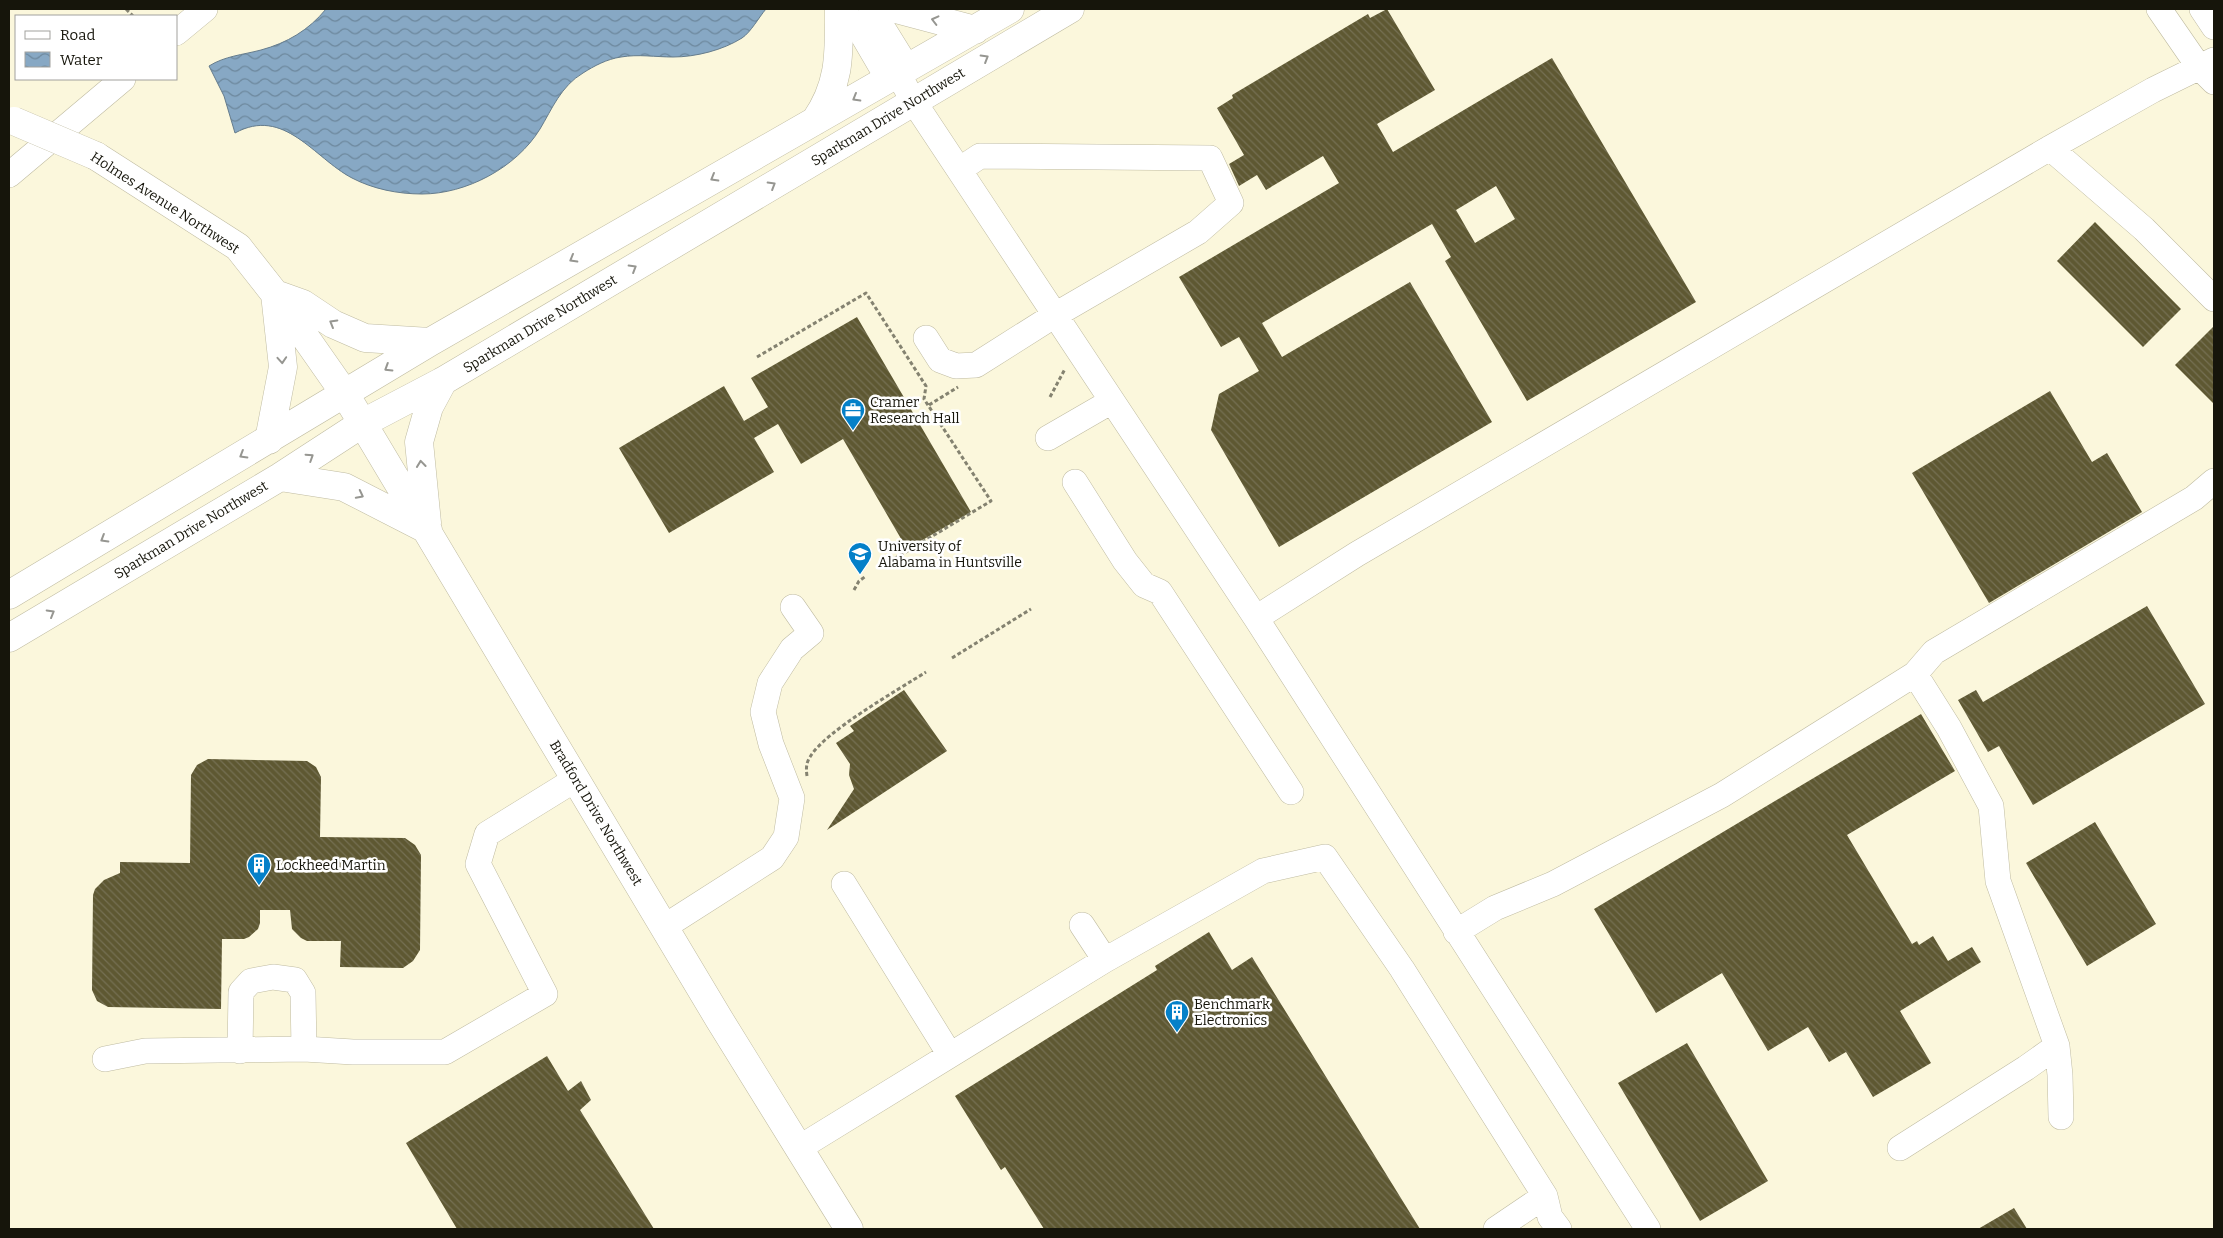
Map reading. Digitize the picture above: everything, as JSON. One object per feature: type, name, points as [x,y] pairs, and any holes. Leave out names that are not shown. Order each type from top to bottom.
[{"type":"main road","points":[[815,121],[826,106],[838,71],[840,9]]},
{"type":"main road","points":[[896,9],[975,30]]},
{"type":"main road","points":[[9,595],[430,342],[1010,9]]},
{"type":"main road","name":"Sparkman Drive Northwest","points":[[9,638],[280,477],[363,423],[444,381],[1070,9]]},
{"type":"main road","name":"Holmes Avenue Northwest","points":[[11,119],[96,156],[238,247],[275,294],[345,394]]},
{"type":"main road","points":[[269,440],[283,366],[275,294],[303,304],[333,324],[365,338],[430,342]]},
{"type":"main road","points":[[428,530],[419,442],[428,407],[444,381]]},
{"type":"main road","name":"Bradford Drive Northwest","points":[[345,394],[664,927],[849,1229]]},
{"type":"main road","points":[[280,477],[344,487],[428,530]]},
{"type":"street","points":[[178,30],[205,9]]},
{"type":"street","points":[[840,9],[862,34],[883,70],[898,74]]},
{"type":"street","points":[[871,9],[902,59],[898,74],[914,102],[1256,618],[1648,1229]]},
{"type":"street","points":[[1256,618],[1357,554],[2050,148],[2153,90],[2209,70],[2159,9]]},
{"type":"street","points":[[2202,9],[2214,27]]},
{"type":"street","points":[[9,175],[122,80]]},
{"type":"street","points":[[2050,148],[2144,229],[2214,299]]},
{"type":"street","points":[[926,338],[940,360],[956,366],[976,365],[1055,315],[1198,232],[1231,203],[1210,158],[980,156],[959,170]]},
{"type":"street","points":[[1048,438],[1112,401]]},
{"type":"street","points":[[1456,932],[1495,908],[1553,884],[1722,795],[1915,674],[1934,652],[2194,498],[2214,481]]},
{"type":"street","points":[[1075,482],[1125,561],[1144,586],[1160,592],[1291,792]]},
{"type":"street","points":[[664,927],[772,858],[786,836],[792,798],[771,744],[763,712],[770,683],[792,650],[810,633],[793,607]]},
{"type":"street","points":[[1915,674],[1948,728],[1991,806],[1998,881],[2057,1046],[2061,1117]]},
{"type":"street","points":[[105,1059],[145,1051],[304,1049],[353,1052],[445,1052],[545,994],[478,864],[487,834],[576,779]]},
{"type":"street","points":[[798,1148],[1105,960],[1263,871],[1325,857],[1402,969],[1545,1196],[1550,1217],[1559,1229]]},
{"type":"street","points":[[844,884],[950,1055]]},
{"type":"street","points":[[1082,925],[1105,960]]},
{"type":"street","points":[[240,1051],[241,992],[250,981],[273,977],[295,980],[303,993],[304,1049]]},
{"type":"street","points":[[1900,1148],[2026,1068],[2057,1046]]},
{"type":"street","points":[[1496,1229],[1545,1196]]},
{"type":"path","points":[[757,358],[866,293],[926,386],[924,398],[991,501],[884,565]]},
{"type":"path","points":[[1050,397],[1065,369]]},
{"type":"path","points":[[929,405],[961,385]]},
{"type":"path","points":[[854,590],[859,581],[866,576]]},
{"type":"path","points":[[952,658],[1031,609]]},
{"type":"path","points":[[807,780],[807,762],[821,743],[926,672]]},
{"type":"water","points":[[326,9],[766,9],[742,38],[718,49],[682,57],[627,56],[606,61],[592,68],[569,84],[530,143],[504,167],[472,184],[439,193],[422,194],[386,190],[360,182],[338,169],[298,138],[284,130],[269,126],[253,126],[235,133],[224,96],[209,66],[227,58],[280,44],[305,29]]},
{"type":"building","points":[[1387,9],[1435,90],[1377,124],[1393,152],[1552,58],[1696,302],[1527,401],[1445,261],[1451,257],[1432,224],[1262,323],[1282,357],[1410,282],[1492,422],[1279,547],[1211,430],[1219,394],[1259,371],[1239,337],[1221,347],[1179,277],[1339,183],[1323,156],[1266,190],[1257,175],[1239,186],[1229,164],[1244,155],[1217,108],[1233,98],[1232,95],[1368,14],[1370,18]],"holes":[[[1496,186],[1515,219],[1475,243],[1456,210]]]},
{"type":"building","points":[[2095,222],[2181,309],[2143,347],[2057,261]]},
{"type":"building","name":"Cramer Research Hall","points":[[857,317],[971,512],[907,549],[843,439],[801,464],[778,424],[754,438],[774,472],[669,533],[619,448],[724,386],[744,421],[768,407],[751,378]]},
{"type":"building","points":[[2214,326],[2214,404],[2175,365]]},
{"type":"building","points":[[2050,391],[2092,462],[2107,453],[2142,512],[1989,603],[1912,473]]},
{"type":"building","points":[[2147,606],[2205,704],[2033,805],[1999,746],[1988,752],[1958,700],[1976,690],[1983,702]]},
{"type":"building","points":[[904,690],[947,751],[827,830],[854,789],[849,775],[850,764],[836,743],[854,731],[850,726]]},
{"type":"building","points":[[1921,714],[1955,771],[1847,835],[1912,944],[1917,941],[1919,945],[1933,936],[1948,961],[1972,947],[1981,962],[1900,1011],[1931,1063],[1873,1097],[1846,1052],[1829,1062],[1808,1027],[1768,1051],[1722,973],[1656,1013],[1594,909]]},
{"type":"building","name":"Lockheed Martin","points":[[208,759],[307,761],[316,767],[321,777],[320,837],[405,838],[415,845],[421,855],[420,950],[413,961],[403,968],[340,967],[341,941],[307,941],[292,929],[290,910],[260,910],[258,929],[249,937],[244,939],[222,939],[221,1009],[108,1007],[97,1001],[92,990],[93,895],[95,889],[104,880],[120,873],[120,862],[190,863],[191,775],[197,765]]},
{"type":"building","points":[[2095,822],[2156,924],[2087,966],[2026,863]]},
{"type":"building","name":"Benchmark Electronics","points":[[1209,932],[1232,970],[1252,957],[1420,1229],[1044,1229],[1005,1167],[1001,1170],[955,1096],[1157,970],[1155,966]]},
{"type":"building","points":[[1687,1043],[1768,1181],[1700,1221],[1618,1083]]},
{"type":"building","points":[[547,1056],[568,1091],[581,1081],[591,1100],[580,1110],[654,1229],[457,1229],[406,1143]]},
{"type":"building","points":[[2014,1208],[2027,1229],[1978,1229]]},
{"type":"place","name":"Cramer Research Hall","points":[[853,431]]},
{"type":"place","name":"University of Alabama in Huntsville","points":[[860,575]]},
{"type":"place","name":"Lockheed Martin","points":[[259,886]]},
{"type":"place","name":"Benchmark Electronics","points":[[1177,1033]]}]
